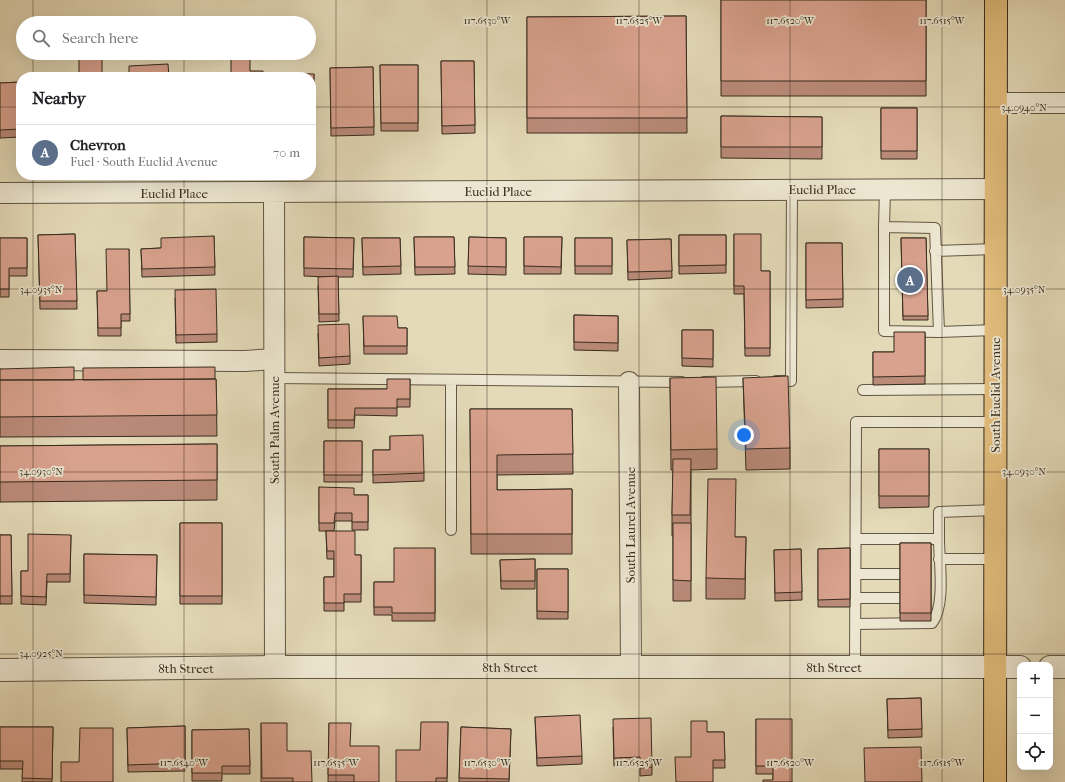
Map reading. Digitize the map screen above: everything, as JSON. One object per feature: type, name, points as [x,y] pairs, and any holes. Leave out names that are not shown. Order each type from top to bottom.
[{"type":"main road","name":"South Euclid Avenue","points":[[995,782],[996,0]]},
{"type":"street","points":[[996,103],[1065,103]]},
{"type":"street","name":"Euclid Place","points":[[0,193],[995,188]]},
{"type":"street","name":"South Palm Avenue","points":[[274,192],[275,667]]},
{"type":"street","points":[[0,360],[245,361],[274,369]]},
{"type":"street","name":"South Laurel Avenue","points":[[629,382],[631,667]]},
{"type":"street","name":"8th Street","points":[[0,670],[275,667],[1017,667]]},
{"type":"street","points":[[1053,668],[1065,667]]},
{"type":"lane","points":[[274,369],[451,380],[629,382],[791,381],[792,189]]},
{"type":"lane","points":[[885,189],[884,331],[939,332],[995,330]]},
{"type":"lane","points":[[884,228],[935,228],[939,332]]},
{"type":"lane","points":[[935,251],[995,249]]},
{"type":"lane","points":[[451,380],[451,530]]},
{"type":"lane","points":[[863,390],[995,389]]},
{"type":"lane","points":[[855,667],[856,422],[995,422]]},
{"type":"lane","points":[[855,624],[932,624],[938,609],[935,597],[935,574],[939,559],[939,512],[995,510]]},
{"type":"lane","points":[[856,539],[939,539]]},
{"type":"lane","points":[[939,559],[995,559]]},
{"type":"lane","points":[[855,574],[900,574]]},
{"type":"lane","points":[[855,598],[900,598]]},
{"type":"building","points":[[721,0],[926,0],[926,81],[721,81]]},
{"type":"building","points":[[686,16],[687,118],[527,118],[527,17]]},
{"type":"building","points":[[79,60],[102,60],[102,72],[79,72]]},
{"type":"building","points":[[231,60],[250,60],[250,71],[263,71],[263,72],[231,72]]},
{"type":"building","points":[[441,61],[474,61],[475,125],[442,126]]},
{"type":"building","points":[[168,64],[169,72],[129,72],[129,66]]},
{"type":"building","points":[[380,65],[418,65],[418,123],[381,123]]},
{"type":"building","points":[[373,67],[374,127],[331,128],[330,68]]},
{"type":"building","points":[[16,82],[16,129],[0,130],[0,83]]},
{"type":"building","points":[[881,108],[917,108],[917,151],[881,151]]},
{"type":"building","points":[[721,116],[822,117],[822,147],[721,147]]},
{"type":"building","points":[[75,234],[77,301],[40,301],[38,235]]},
{"type":"building","points":[[734,234],[761,234],[761,271],[770,271],[770,348],[745,348],[744,286],[734,286]]},
{"type":"building","points":[[679,235],[726,235],[726,265],[679,266]]},
{"type":"building","points":[[214,236],[215,267],[142,269],[141,249],[161,248],[161,238]]},
{"type":"building","points":[[304,237],[354,238],[353,269],[304,268]]},
{"type":"building","points":[[414,237],[454,237],[455,267],[415,267]]},
{"type":"building","points":[[469,237],[506,238],[506,267],[468,266]]},
{"type":"building","points":[[524,237],[562,237],[561,267],[524,266]]},
{"type":"building","points":[[0,238],[27,238],[27,268],[9,268],[9,289],[0,289]]},
{"type":"building","points":[[362,238],[400,238],[401,266],[363,267]]},
{"type":"building","points":[[575,238],[612,238],[612,266],[575,266]]},
{"type":"building","points":[[901,238],[926,238],[928,316],[903,316]]},
{"type":"building","points":[[671,239],[672,271],[628,272],[627,240]]},
{"type":"building","points":[[806,243],[842,243],[843,299],[806,300]]},
{"type":"building","points":[[106,249],[129,249],[130,314],[121,314],[121,328],[98,328],[97,291],[107,291]]},
{"type":"building","points":[[338,276],[339,314],[319,314],[318,277]]},
{"type":"building","points":[[216,289],[217,334],[176,335],[175,290]]},
{"type":"building","points":[[574,315],[618,316],[618,343],[574,342]]},
{"type":"building","points":[[363,316],[397,316],[398,328],[407,328],[407,346],[364,346]]},
{"type":"building","points":[[349,324],[350,356],[319,358],[318,325]]},
{"type":"building","points":[[682,330],[713,330],[713,359],[682,358]]},
{"type":"building","points":[[894,332],[925,332],[925,376],[873,377],[873,352],[894,352]]},
{"type":"building","points":[[74,367],[74,380],[0,380],[0,369]]},
{"type":"building","points":[[215,367],[215,379],[83,380],[83,368]]},
{"type":"building","points":[[788,376],[790,448],[746,449],[743,378]]},
{"type":"building","points":[[716,377],[717,449],[671,450],[670,378]]},
{"type":"building","points":[[216,379],[217,415],[0,417],[0,380]]},
{"type":"building","points":[[387,379],[410,379],[410,399],[397,399],[397,408],[355,408],[354,420],[328,420],[328,389],[387,389]]},
{"type":"building","points":[[470,409],[572,409],[573,454],[497,455],[497,490],[572,489],[572,534],[471,534]]},
{"type":"building","points":[[423,435],[424,473],[373,475],[373,450],[390,450],[390,436]]},
{"type":"building","points":[[324,441],[362,441],[362,475],[324,475]]},
{"type":"building","points":[[217,444],[217,480],[0,482],[0,446]]},
{"type":"building","points":[[879,449],[929,449],[929,496],[879,496]]},
{"type":"building","points":[[673,459],[691,459],[690,515],[672,515]]},
{"type":"building","points":[[708,479],[736,479],[735,537],[746,537],[745,579],[706,578]]},
{"type":"building","points":[[319,487],[354,488],[354,495],[368,495],[368,522],[352,522],[352,513],[335,513],[334,523],[319,523]]},
{"type":"building","points":[[180,523],[222,523],[222,596],[180,596]]},
{"type":"building","points":[[673,523],[691,523],[691,581],[673,580]]},
{"type":"building","points":[[326,531],[355,531],[355,555],[361,555],[361,594],[344,594],[344,603],[324,603],[324,577],[334,577],[334,551],[327,551]]},
{"type":"building","points":[[28,534],[71,535],[70,574],[47,574],[46,597],[21,596],[21,571],[28,571]]},
{"type":"building","points":[[0,535],[11,535],[12,596],[0,596]]},
{"type":"building","points":[[900,543],[931,543],[931,613],[900,613]]},
{"type":"building","points":[[394,548],[435,548],[435,613],[392,613],[392,607],[374,607],[374,582],[394,582]]},
{"type":"building","points":[[850,548],[850,599],[818,600],[818,549]]},
{"type":"building","points":[[801,549],[802,592],[775,593],[774,550]]},
{"type":"building","points":[[84,554],[157,555],[156,597],[84,595]]},
{"type":"building","points":[[535,559],[535,581],[501,581],[500,560]]},
{"type":"building","points":[[537,569],[568,569],[568,612],[537,611]]},
{"type":"building","points":[[921,698],[922,729],[888,730],[887,699]]},
{"type":"building","points":[[580,715],[582,756],[537,758],[535,717]]},
{"type":"building","points":[[651,718],[652,767],[640,768],[640,757],[614,758],[613,719]]},
{"type":"building","points":[[756,719],[792,719],[792,782],[763,782],[763,780],[773,780],[773,766],[756,766]]},
{"type":"building","points":[[691,721],[707,721],[707,732],[724,732],[725,760],[713,760],[713,782],[676,782],[675,757],[691,757]]},
{"type":"building","points":[[421,722],[448,722],[447,778],[436,778],[436,782],[396,782],[396,750],[420,750]]},
{"type":"building","points":[[261,723],[287,723],[287,751],[311,751],[312,782],[293,782],[293,778],[262,778]]},
{"type":"building","points":[[329,723],[351,723],[350,746],[379,746],[379,782],[354,782],[354,775],[328,775]]},
{"type":"building","points":[[185,726],[185,763],[128,765],[127,728]]},
{"type":"building","points":[[0,727],[53,727],[52,779],[22,778],[23,761],[0,761]]},
{"type":"building","points":[[461,727],[511,729],[509,779],[459,778]]},
{"type":"building","points":[[80,728],[113,728],[113,782],[61,782],[61,762],[79,762]]},
{"type":"building","points":[[249,729],[250,766],[222,766],[222,773],[192,773],[192,730]]},
{"type":"building","points":[[921,747],[922,782],[865,782],[864,748]]},
{"type":"place","name":"Chevron","points":[[910,280]]}]
